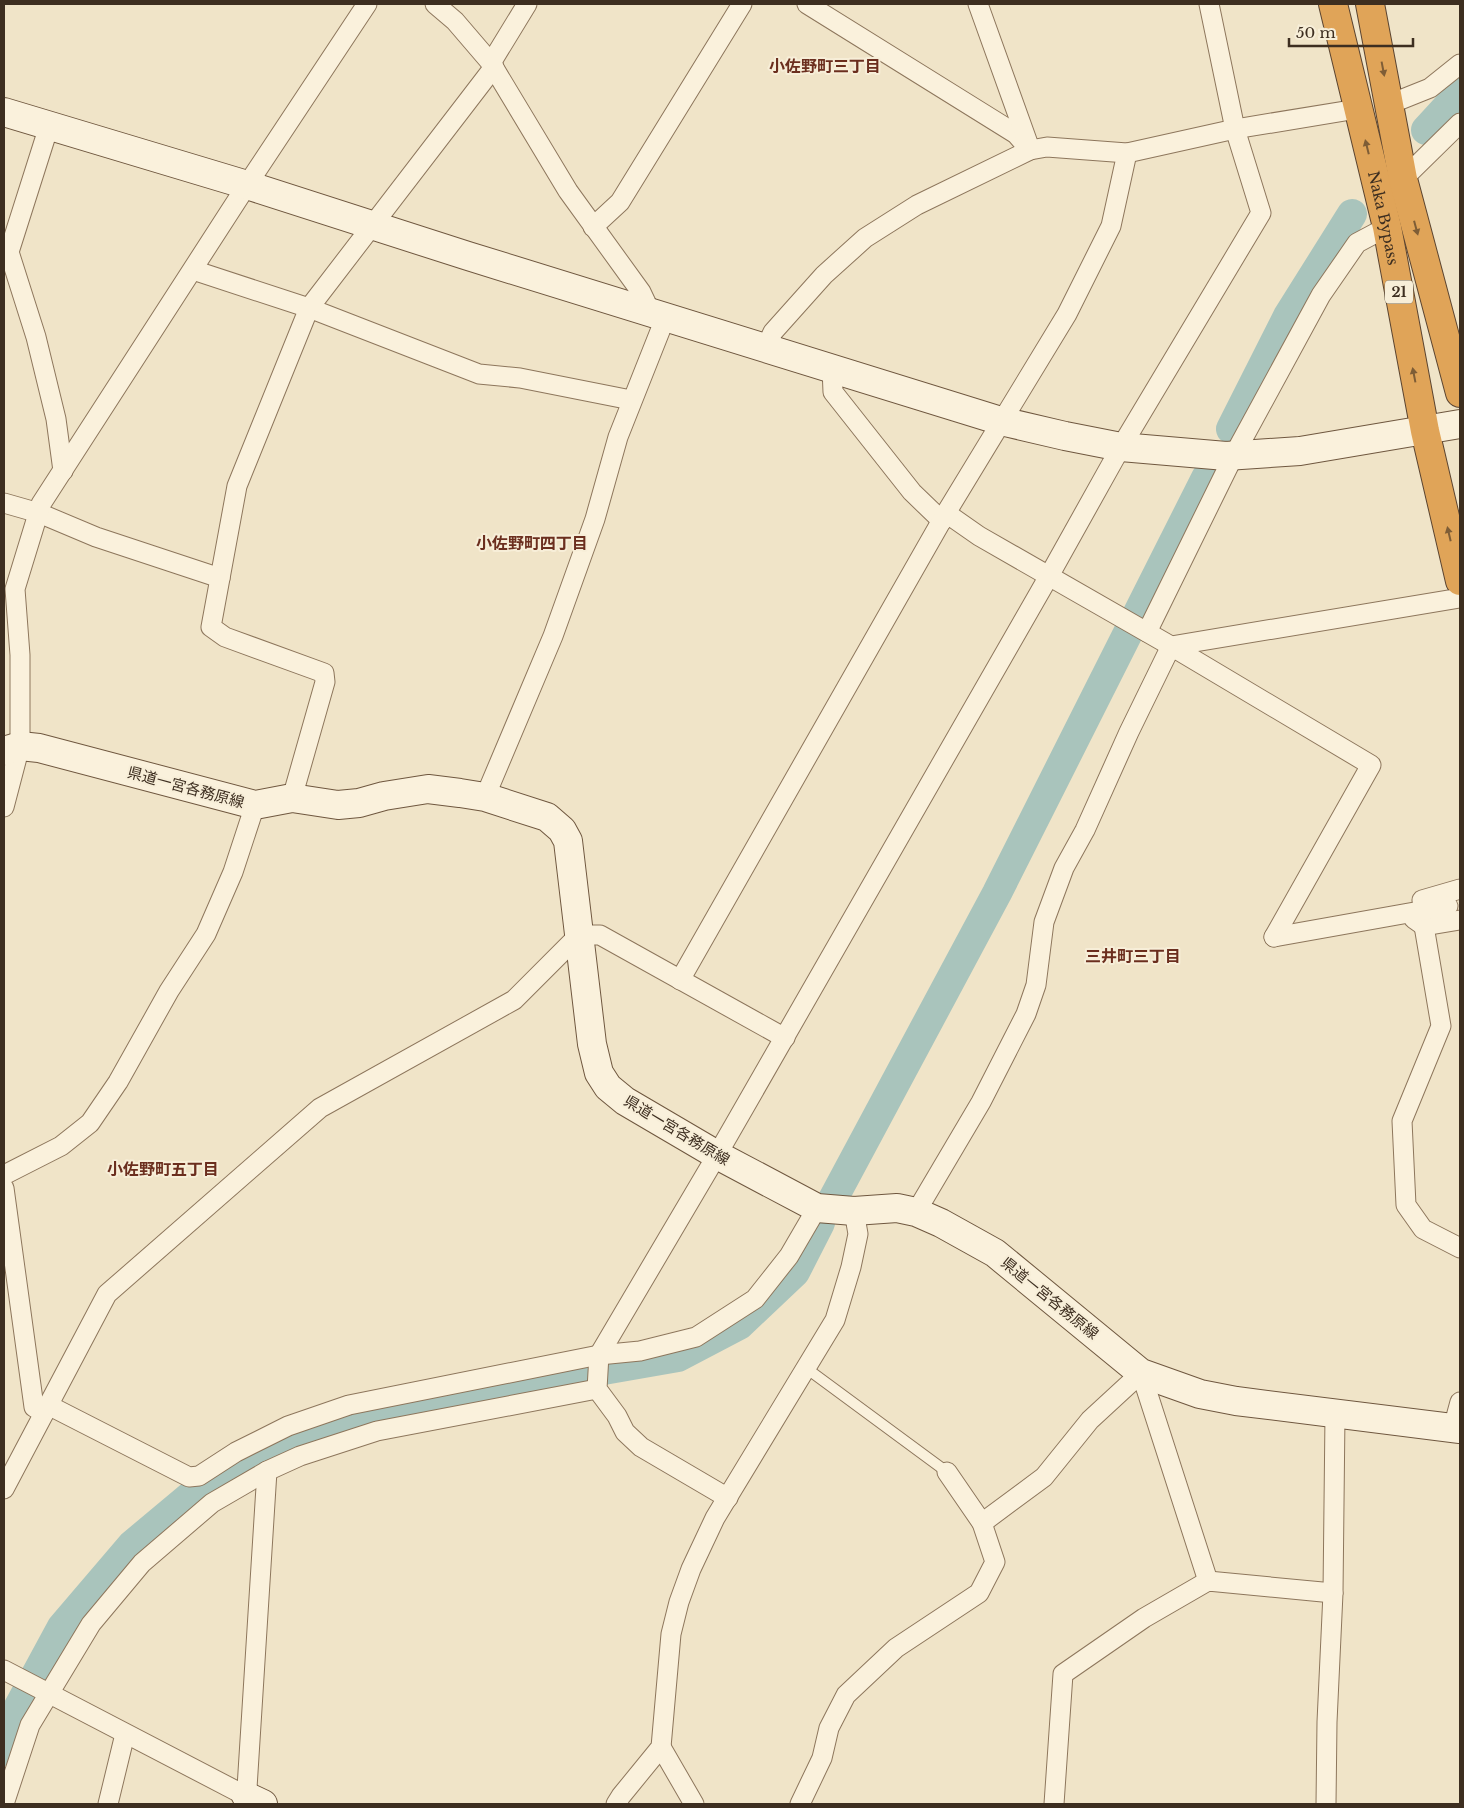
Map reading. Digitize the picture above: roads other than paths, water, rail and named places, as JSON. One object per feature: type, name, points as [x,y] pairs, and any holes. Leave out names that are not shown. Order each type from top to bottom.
[{"type":"highway","name":"Naka Bypass","points":[[1333,4],[1387,227],[1425,431],[1460,581]]},
{"type":"highway","name":"Naka Bypass","points":[[1370,4],[1403,179],[1460,393]]},
{"type":"main road","points":[[4,112],[248,185],[1001,421],[1065,436],[1121,447],[1234,455],[1300,451],[1460,424]]},
{"type":"main road","name":"県道一宮各務原線","points":[[12,748],[39,748],[255,805],[292,798],[338,805],[352,804],[384,796],[428,789],[485,797],[547,817],[562,830],[568,841],[592,1044],[599,1073],[608,1087],[625,1101],[717,1155],[817,1208],[854,1211],[897,1208],[916,1212],[941,1223],[995,1253],[1141,1372],[1200,1394],[1236,1401],[1456,1428]]},
{"type":"street","points":[[4,807],[12,748],[20,655],[15,589],[42,504],[367,4]]},
{"type":"street","points":[[435,4],[455,20],[493,65],[568,192],[658,313],[618,436],[595,518],[553,636],[485,797]]},
{"type":"street","points":[[292,798],[325,682],[324,673],[225,637],[211,627],[237,486],[309,308],[374,226],[493,65],[527,4]]},
{"type":"street","points":[[593,227],[620,202],[742,4]]},
{"type":"street","points":[[807,4],[1016,134],[1030,150]]},
{"type":"street","points":[[978,4],[1030,150]]},
{"type":"street","points":[[728,1498],[641,1447],[625,1432],[597,1384],[598,1358],[785,1038],[1050,576],[1121,447],[1260,213],[1235,129],[1209,4]]},
{"type":"street","points":[[1390,104],[1430,88],[1460,64]]},
{"type":"street","points":[[766,347],[773,332],[824,274],[865,238],[917,205],[1030,150],[1047,147],[1127,153],[1235,129],[1357,109]]},
{"type":"street","points":[[1403,179],[1460,123]]},
{"type":"street","points":[[50,126],[9,252],[36,337],[56,419],[63,470]]},
{"type":"street","points":[[680,980],[944,517],[1067,314],[1111,226],[1127,153]]},
{"type":"street","points":[[1137,626],[1234,455],[1321,295],[1357,243],[1387,227]]},
{"type":"street","points":[[193,270],[309,308],[479,374],[520,378],[631,400]]},
{"type":"street","points":[[832,368],[833,392],[912,492],[944,517],[1137,626],[1371,765],[1274,936],[1448,906]]},
{"type":"street","points":[[4,503],[39,513],[96,537],[220,578]]},
{"type":"street","points":[[1171,646],[1460,598]]},
{"type":"street","points":[[916,1212],[981,1102],[1026,1014],[1036,985],[1044,922],[1064,868],[1086,830],[1129,732],[1171,646]]},
{"type":"street","points":[[7,1167],[61,1146],[90,1124],[118,1082],[169,990],[206,934],[233,872],[255,805]]},
{"type":"street","points":[[1404,913],[1414,902],[1460,889]]},
{"type":"street","points":[[1404,913],[1424,926],[1460,920]]},
{"type":"street","points":[[1424,926],[1441,1026],[1402,1121],[1406,1205],[1423,1230],[1460,1248]]},
{"type":"street","points":[[4,1490],[107,1294],[320,1108],[514,1000],[579,935],[600,935],[785,1038]]},
{"type":"street","points":[[4,1188],[34,1407],[46,1409],[189,1477],[198,1476],[236,1452],[288,1426],[349,1405],[640,1351],[696,1337],[755,1299],[789,1256],[817,1208]]},
{"type":"street","points":[[616,1804],[620,1796],[661,1747],[671,1634],[679,1602],[691,1569],[715,1518],[835,1320],[851,1267],[858,1234],[854,1211]]},
{"type":"street","points":[[982,1523],[1044,1477],[1090,1420],[1141,1372],[1208,1581]]},
{"type":"street","points":[[4,1804],[30,1725],[44,1691],[91,1624],[142,1563],[212,1503],[267,1471],[300,1456],[377,1430],[597,1384]]},
{"type":"street","points":[[1456,1428],[1460,1402]]},
{"type":"street","points":[[1326,1804],[1327,1722],[1333,1593],[1334,1414]]},
{"type":"street","points":[[4,1670],[252,1801],[267,1471]]},
{"type":"street","points":[[800,1804],[822,1758],[828,1728],[846,1695],[896,1648],[979,1593],[995,1562],[982,1523],[947,1472]]},
{"type":"street","points":[[1054,1804],[1062,1674],[1144,1618],[1208,1581],[1333,1593]]},
{"type":"street","points":[[108,1804],[125,1734]]},
{"type":"street","points":[[661,1747],[694,1804]]},
{"type":"lane","points":[[806,1368],[947,1472]]},
{"type":"waterway","points":[[1426,130],[1460,93]]},
{"type":"waterway","points":[[1231,429],[1288,316],[1352,214]]},
{"type":"waterway","points":[[832,1201],[997,893],[1206,478]]},
{"type":"waterway","points":[[4,1751],[16,1712],[62,1627],[132,1545],[193,1494],[266,1453],[364,1418],[529,1383],[678,1357],[739,1325],[795,1272],[820,1223]]},
{"type":"district","name":"小佐野町三丁目","points":[[825,66]]},
{"type":"district","name":"小佐野町四丁目","points":[[532,543]]},
{"type":"district","name":"三井町三丁目","points":[[1133,956]]},
{"type":"district","name":"小佐野町五丁目","points":[[163,1169]]}]
